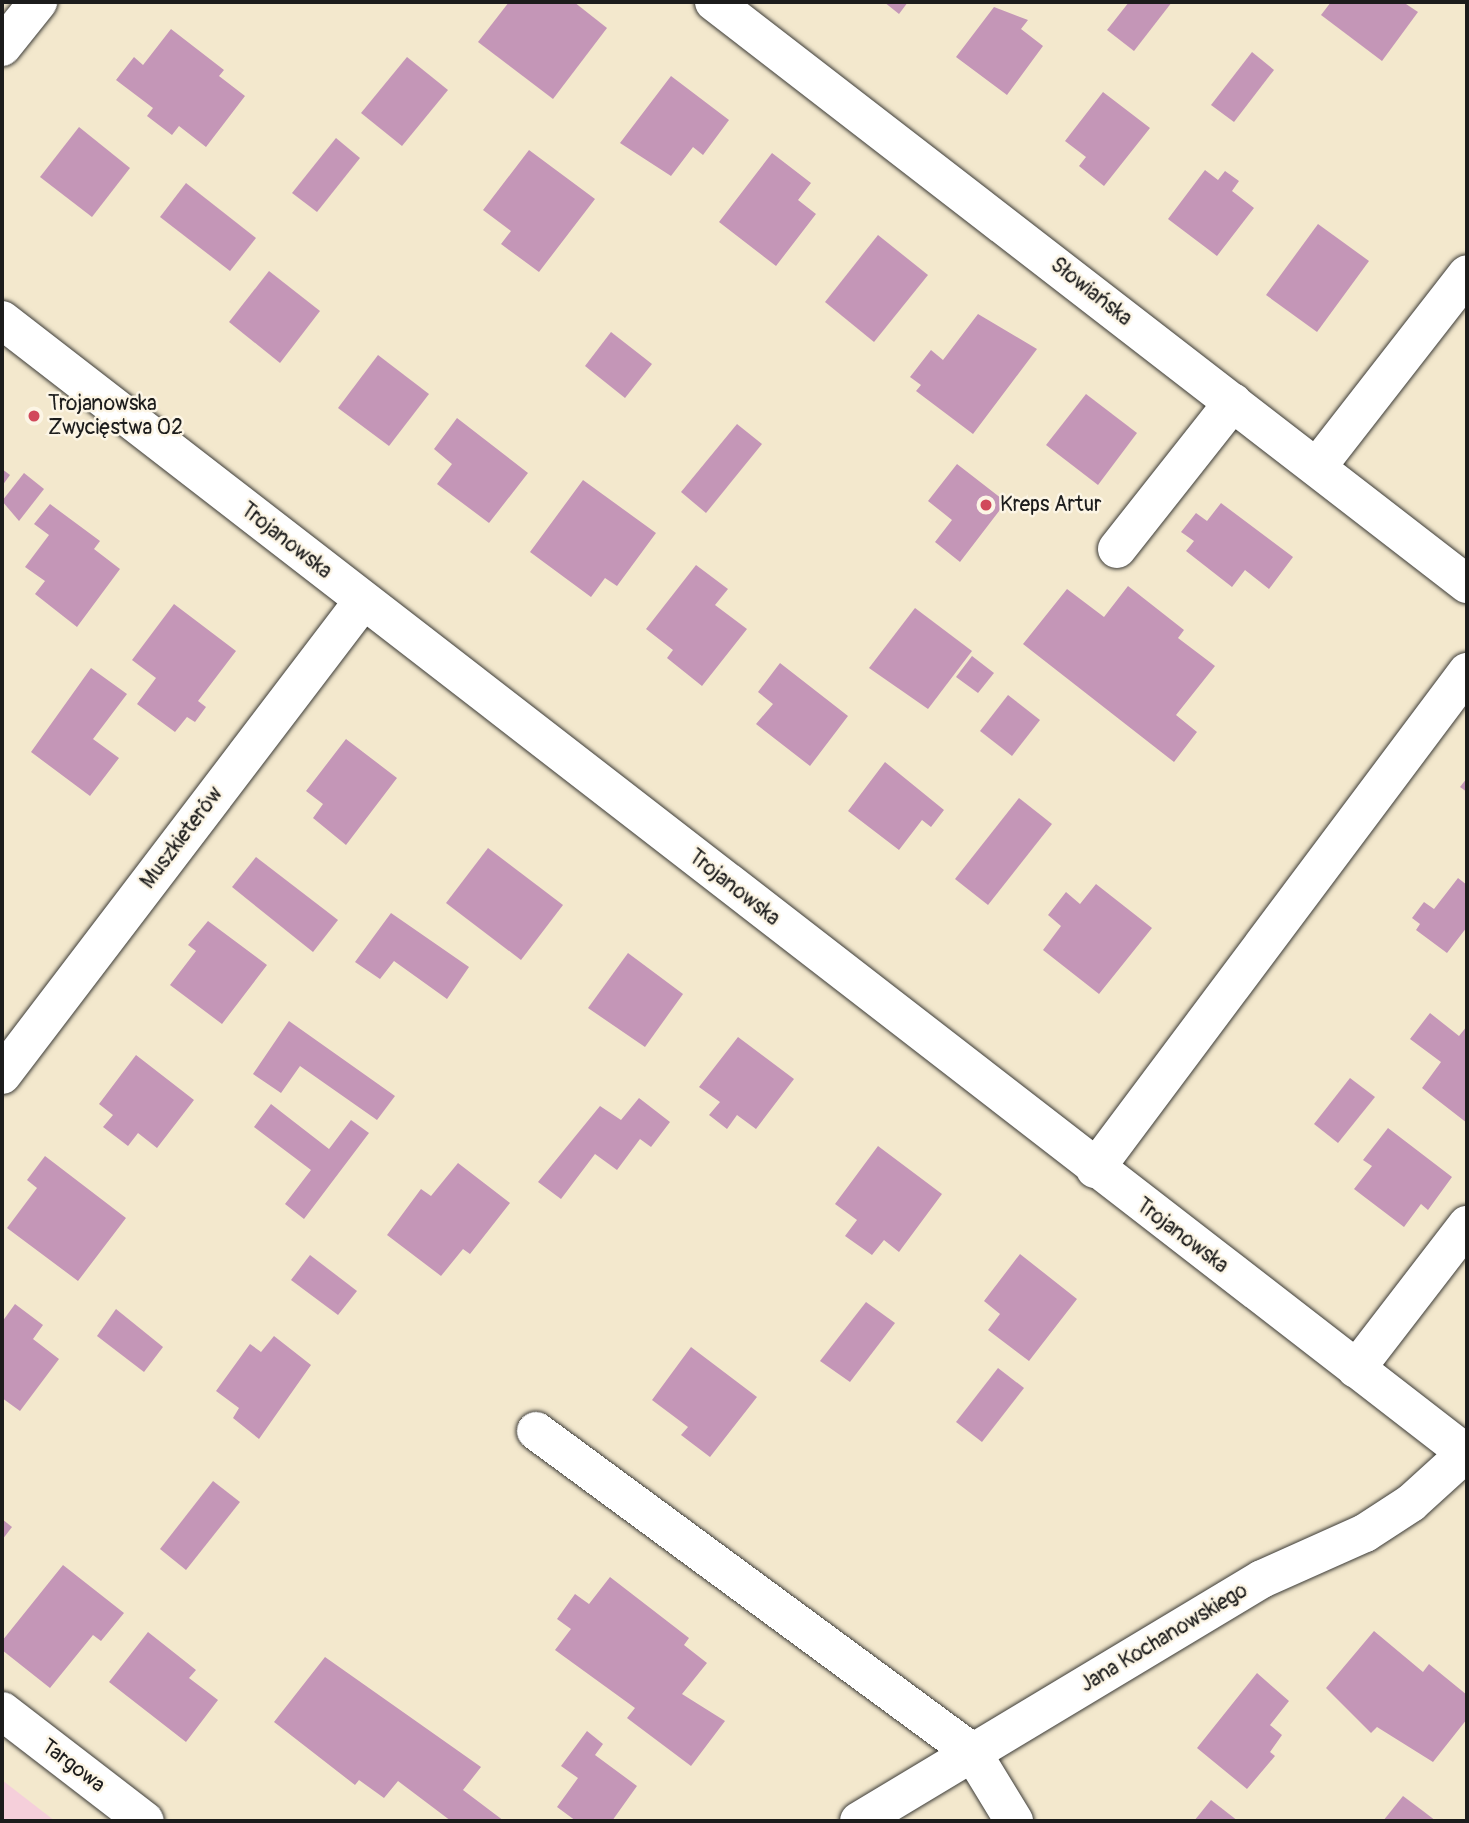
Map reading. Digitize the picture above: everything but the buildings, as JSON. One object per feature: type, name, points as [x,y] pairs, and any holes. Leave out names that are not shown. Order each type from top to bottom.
[{"type":"street","points":[[2,47],[37,2]]},
{"type":"street","name":"Słowiańska","points":[[714,2],[1467,584]]},
{"type":"street","points":[[1317,467],[1467,274]]},
{"type":"street","name":"Trojanowska","points":[[2,320],[1095,1169],[1467,1454]]},
{"type":"street","points":[[1116,549],[1233,402]]},
{"type":"street","name":"Muszkieterów","points":[[2,1075],[363,601]]},
{"type":"street","points":[[1095,1169],[1467,671]]},
{"type":"street","points":[[1356,1369],[1467,1225]]},
{"type":"street","points":[[536,1431],[972,1752],[1014,1821]]},
{"type":"street","name":"Jana Kochanowskiego","points":[[859,1821],[1262,1579],[1365,1533],[1411,1503],[1467,1454]]},
{"type":"street","name":"Targowa","points":[[2,1712],[145,1821]]},
{"type":"shaded area","points":[[2,1780],[55,1821],[2,1821]]},
{"type":"place","name":"Trojanowska Zwycięstwa 02","points":[[34,416]]},
{"type":"place","name":"Kreps Artur","points":[[986,505]]}]
